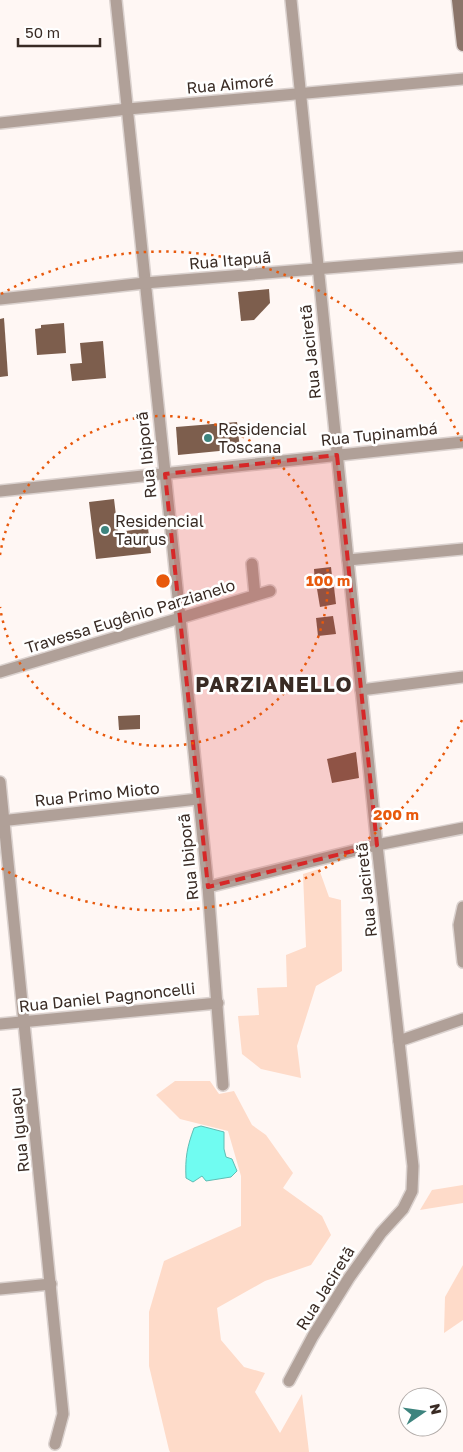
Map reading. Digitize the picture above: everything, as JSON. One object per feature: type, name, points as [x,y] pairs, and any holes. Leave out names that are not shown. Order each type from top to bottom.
[{"type":"street","name":"Rua Ibiporã","points":[[116,0],[208,887],[224,1085]]},
{"type":"street","name":"Rua Jaciretã","points":[[288,1381],[349,1278],[381,1232],[403,1210],[412,1191],[413,1166],[377,845],[291,0]]},
{"type":"street","points":[[458,0],[463,45]]},
{"type":"street","name":"Rua Aimoré","points":[[0,123],[128,109],[463,79]]},
{"type":"street","name":"Rua Itapuã","points":[[0,299],[145,283],[463,258]]},
{"type":"street","name":"Rua Tupinambá","points":[[0,490],[463,442]]},
{"type":"street","points":[[348,560],[463,549]]},
{"type":"street","points":[[252,564],[255,595]]},
{"type":"street","name":"Travessa Eugênio Parzianelo","points":[[0,672],[270,591]]},
{"type":"street","points":[[361,690],[463,677]]},
{"type":"street","name":"Rua Iguaçu","points":[[0,782],[2,821],[25,1022],[63,1414],[55,1444]]},
{"type":"street","name":"Rua Primo Mioto","points":[[2,821],[198,798]]},
{"type":"street","points":[[208,887],[377,845],[463,828]]},
{"type":"street","points":[[463,907],[459,925],[463,962]]},
{"type":"street","name":"Rua Daniel Pagnoncelli","points":[[0,1024],[218,1003]]},
{"type":"street","points":[[399,1041],[463,1019]]},
{"type":"street","points":[[0,1288],[51,1284]]},
{"type":"highlighted area","points":[[337,455],[377,845],[208,887],[165,474]]},
{"type":"shaded area","points":[[319,869],[329,897],[341,900],[342,971],[316,986],[297,1046],[301,1078],[261,1069],[242,1054],[238,1016],[259,1015],[257,988],[287,987],[286,955],[306,947],[303,874]]},
{"type":"shaded area","points":[[175,1081],[210,1081],[219,1094],[234,1091],[252,1125],[266,1135],[293,1173],[283,1188],[322,1216],[331,1235],[311,1265],[265,1281],[217,1308],[221,1340],[244,1367],[265,1373],[255,1392],[280,1433],[302,1394],[309,1452],[170,1452],[169,1450],[149,1366],[149,1312],[164,1261],[241,1226],[241,1176],[228,1131],[180,1119],[156,1095]]},
{"type":"shaded area","points":[[463,1185],[463,1203],[420,1210],[432,1190]]},
{"type":"shaded area","points":[[463,1265],[463,1320],[444,1333],[445,1297]]},
{"type":"water","points":[[201,1126],[224,1132],[226,1157],[232,1159],[237,1171],[231,1177],[206,1181],[202,1176],[193,1182],[186,1178],[186,1158],[190,1141],[194,1128]]},
{"type":"building","points":[[269,289],[270,303],[254,320],[241,321],[238,292]]},
{"type":"building","points":[[4,318],[8,376],[0,377],[0,319]]},
{"type":"building","points":[[64,323],[66,353],[37,355],[35,329],[41,328],[41,325]]},
{"type":"building","points":[[103,341],[106,378],[72,381],[70,364],[82,363],[80,343]]},
{"type":"building","name":"Residencial Toscana","points":[[237,422],[240,449],[178,455],[176,427]]},
{"type":"building","name":"Residencial Taurus","points":[[114,499],[118,532],[148,528],[151,553],[96,559],[89,502]]},
{"type":"building","points":[[331,567],[333,585],[315,586],[314,569]]},
{"type":"building","points":[[334,587],[336,604],[320,607],[317,589]]},
{"type":"building","points":[[333,616],[336,634],[318,636],[316,618]]},
{"type":"building","points":[[140,715],[140,729],[119,730],[118,716]]},
{"type":"building","points":[[356,752],[359,778],[332,783],[327,759]]},
{"type":"place","name":"Residencial Toscana","points":[[208,438]]},
{"type":"place","name":"Residencial Taurus","points":[[105,530]]},
{"type":"district","name":"PARZIANELLO","points":[[274,684]]}]
